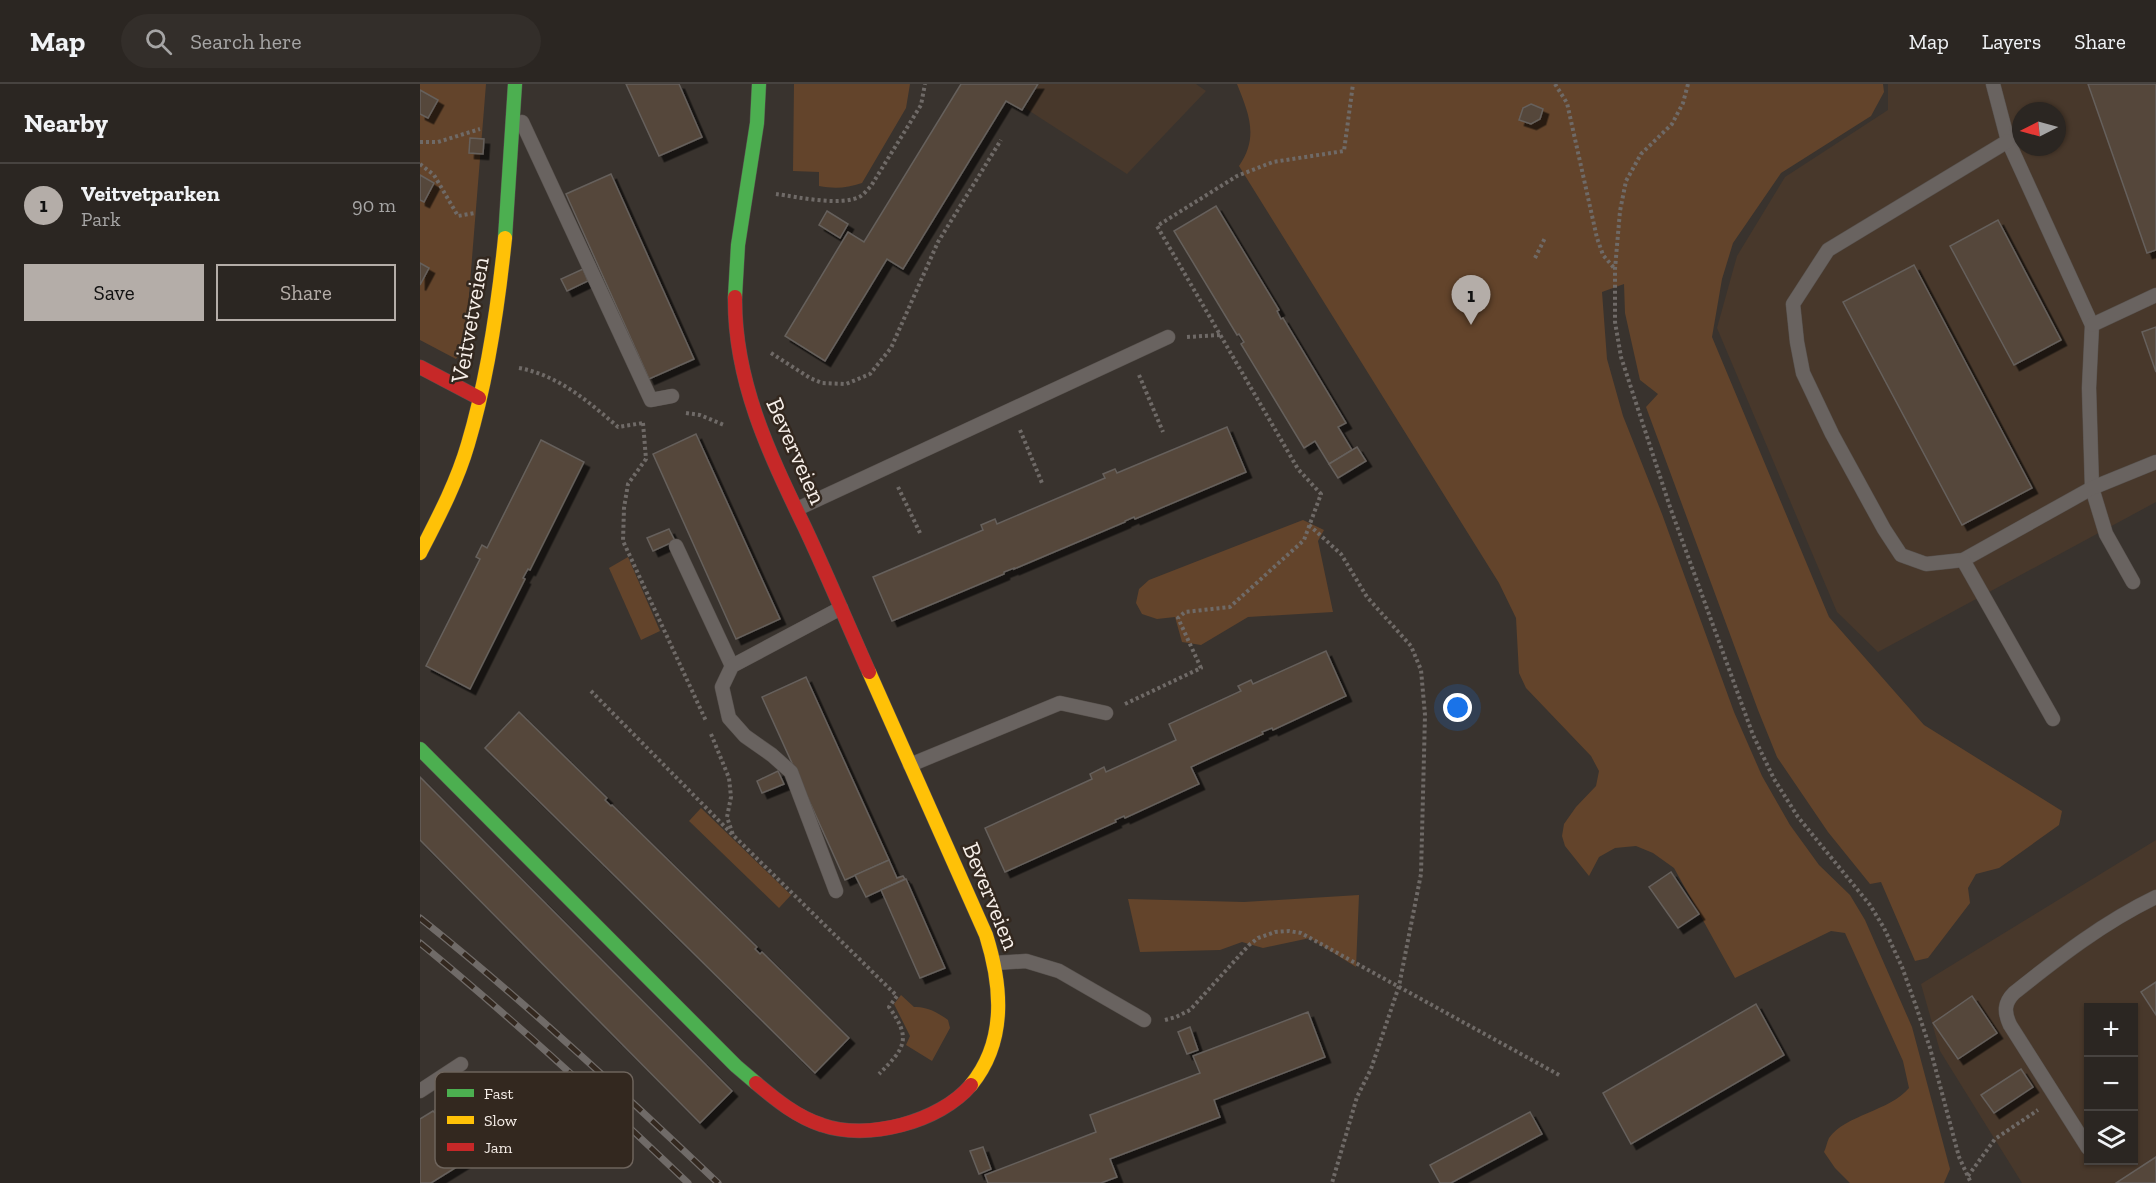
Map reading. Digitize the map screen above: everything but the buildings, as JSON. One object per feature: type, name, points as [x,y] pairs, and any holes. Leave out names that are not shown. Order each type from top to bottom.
[{"type":"street","name":"Veitvetveien","points":[[420,553],[442,510],[467,446],[489,359],[505,250],[515,84]]},
{"type":"street","name":"Beverveien","points":[[420,749],[736,1066],[768,1094],[818,1124],[836,1129],[861,1131],[890,1128],[917,1121],[940,1109],[961,1094],[978,1076],[995,1037],[999,1011],[999,987],[995,963],[986,935],[750,404],[743,381],[737,341],[735,272],[758,114],[759,84]]},
{"type":"street","points":[[420,368],[479,398]]},
{"type":"lane","points":[[1993,84],[2008,141],[2092,324],[2089,388],[2092,488],[2106,534],[2133,582]]},
{"type":"lane","points":[[514,106],[651,400],[672,396]]},
{"type":"lane","points":[[2008,141],[1828,250],[1793,304],[1803,373],[1832,434],[1884,529],[1901,555],[1926,564],[1963,560],[2092,488],[2156,462]]},
{"type":"lane","points":[[2092,324],[2156,295]]},
{"type":"lane","points":[[797,509],[1168,337]]},
{"type":"lane","points":[[676,546],[732,666]]},
{"type":"lane","points":[[1963,560],[2053,719]]},
{"type":"lane","points":[[836,891],[791,772],[745,736],[729,718],[722,687],[732,666],[841,608]]},
{"type":"lane","points":[[910,765],[1060,703],[1106,713]]},
{"type":"lane","points":[[2084,1142],[2010,1025],[2006,1016],[2007,999],[2064,953],[2127,911],[2156,897]]},
{"type":"lane","points":[[995,963],[1026,961],[1059,970],[1144,1020]]},
{"type":"lane","points":[[449,1072],[461,1064]]},
{"type":"lane","points":[[420,1091],[435,1081]]},
{"type":"path","points":[[745,191],[837,201],[851,200],[863,195],[871,186],[921,105],[925,84]]},
{"type":"path","points":[[1106,713],[1201,668],[1178,618],[1185,612],[1230,608],[1304,540],[1321,494],[1298,469],[1157,226],[1237,176],[1274,162],[1344,151],[1353,84]]},
{"type":"path","points":[[1555,84],[1567,103],[1597,238],[1604,255],[1615,269]]},
{"type":"path","points":[[1688,84],[1683,103],[1672,124],[1641,154],[1626,181],[1620,211],[1615,269],[1615,322],[1621,357],[1631,392],[1753,735],[1774,779],[1798,817],[1870,905],[1884,928],[1902,966],[1917,1009],[1930,1048],[1959,1157],[1971,1183]]},
{"type":"path","points":[[420,142],[438,142],[484,128]]},
{"type":"path","points":[[737,341],[752,343],[822,383],[846,384],[870,374],[891,348],[934,250],[1001,140]]},
{"type":"path","points":[[420,164],[434,175],[458,216],[479,212]]},
{"type":"path","points":[[1535,258],[1545,238]]},
{"type":"path","points":[[1168,337],[1220,335]]},
{"type":"path","points":[[1130,355],[1163,432]]},
{"type":"path","points":[[1011,410],[1042,483]]},
{"type":"path","points":[[643,423],[646,459],[628,484],[624,508],[623,541],[719,751],[729,778],[731,797],[727,818],[733,835]]},
{"type":"path","points":[[889,467],[921,535]]},
{"type":"path","points":[[1309,525],[1341,554],[1367,597],[1411,646],[1421,670],[1425,715],[1421,874],[1399,986],[1371,1069],[1357,1097],[1332,1183]]},
{"type":"path","points":[[591,692],[897,996],[889,1007],[902,1029],[904,1040],[899,1052],[879,1074]]},
{"type":"path","points":[[1144,1020],[1159,1021],[1176,1017],[1190,1010],[1249,945],[1258,938],[1275,932],[1289,931],[1301,933],[1561,1076]]},
{"type":"path","points":[[1968,1176],[1995,1139],[2057,1098]]},
{"type":"shaded area","points":[[420,84],[486,84],[465,345],[456,359],[420,340]]},
{"type":"shaded area","points":[[794,84],[910,84],[906,108],[862,183],[830,188],[819,186],[819,172],[793,171]]},
{"type":"shaded area","points":[[1039,84],[1196,84],[1206,91],[1127,174],[1025,108]]},
{"type":"shaded area","points":[[1237,84],[1883,84],[1884,92],[1871,116],[1781,173],[1733,243],[1722,279],[1712,337],[1829,617],[1924,725],[2062,811],[2059,825],[1999,868],[1976,874],[1968,888],[1970,903],[1928,958],[1915,961],[1881,882],[1870,884],[1828,832],[1777,757],[1646,407],[1658,394],[1640,380],[1625,313],[1624,284],[1602,292],[1607,359],[1623,416],[1662,514],[1734,712],[1762,776],[1790,825],[1819,865],[1850,895],[1865,920],[1912,1027],[1950,1169],[1944,1183],[1850,1183],[1835,1168],[1824,1152],[1829,1138],[1836,1130],[1891,1102],[1909,1088],[1903,1061],[1845,933],[1831,931],[1735,978],[1674,868],[1653,853],[1636,846],[1615,848],[1599,857],[1589,876],[1565,846],[1562,836],[1564,824],[1596,786],[1599,771],[1591,756],[1526,688],[1519,673],[1516,618],[1499,583],[1239,166],[1249,145],[1250,125]]},
{"type":"shaded area","points":[[1888,84],[2156,84],[2156,502],[1878,652],[1837,612],[1717,328],[1737,256],[1785,177],[1888,110]]},
{"type":"shaded area","points":[[1303,520],[1324,530],[1318,541],[1333,612],[1248,617],[1201,645],[1182,642],[1175,617],[1157,619],[1142,614],[1136,603],[1139,589],[1149,580]]},
{"type":"shaded area","points":[[628,557],[660,631],[641,640],[609,568]]},
{"type":"shaded area","points":[[701,808],[791,895],[779,908],[689,821]]},
{"type":"shaded area","points":[[2156,840],[2156,1183],[2022,1183],[1940,1051],[1921,984]]},
{"type":"shaded area","points":[[1359,895],[1356,967],[1310,938],[1263,948],[1242,942],[1220,950],[1140,952],[1128,899],[1244,902]]},
{"type":"shaded area","points":[[901,995],[914,1007],[932,1011],[948,1020],[950,1028],[932,1061],[906,1045],[910,1036],[894,1004]]},
{"type":"railway","points":[[420,918],[497,981],[599,1072]]},
{"type":"railway","points":[[420,943],[569,1072]]},
{"type":"railway","points":[[633,1103],[718,1183]]},
{"type":"railway","points":[[633,1131],[688,1183]]},
{"type":"traffic: fast","points":[[505,238],[515,84]]},
{"type":"traffic: fast","points":[[735,297],[738,245],[757,123],[759,84]]},
{"type":"traffic: fast","points":[[420,749],[736,1066],[756,1083]]},
{"type":"traffic: slow","points":[[420,553],[447,500],[475,419],[491,342],[505,238]]},
{"type":"traffic: slow","points":[[869,672],[986,935],[991,954],[998,993],[996,1032],[983,1068],[971,1085]]},
{"type":"traffic: jam","points":[[735,297],[736,328],[741,359],[767,446],[869,672]]},
{"type":"traffic: jam","points":[[420,367],[479,398]]},
{"type":"traffic: jam","points":[[756,1083],[787,1107],[813,1122],[860,1131],[902,1125],[922,1118],[958,1098],[971,1085]]},
{"type":"place","name":"Veitvetparken","points":[[1471,325]]}]
